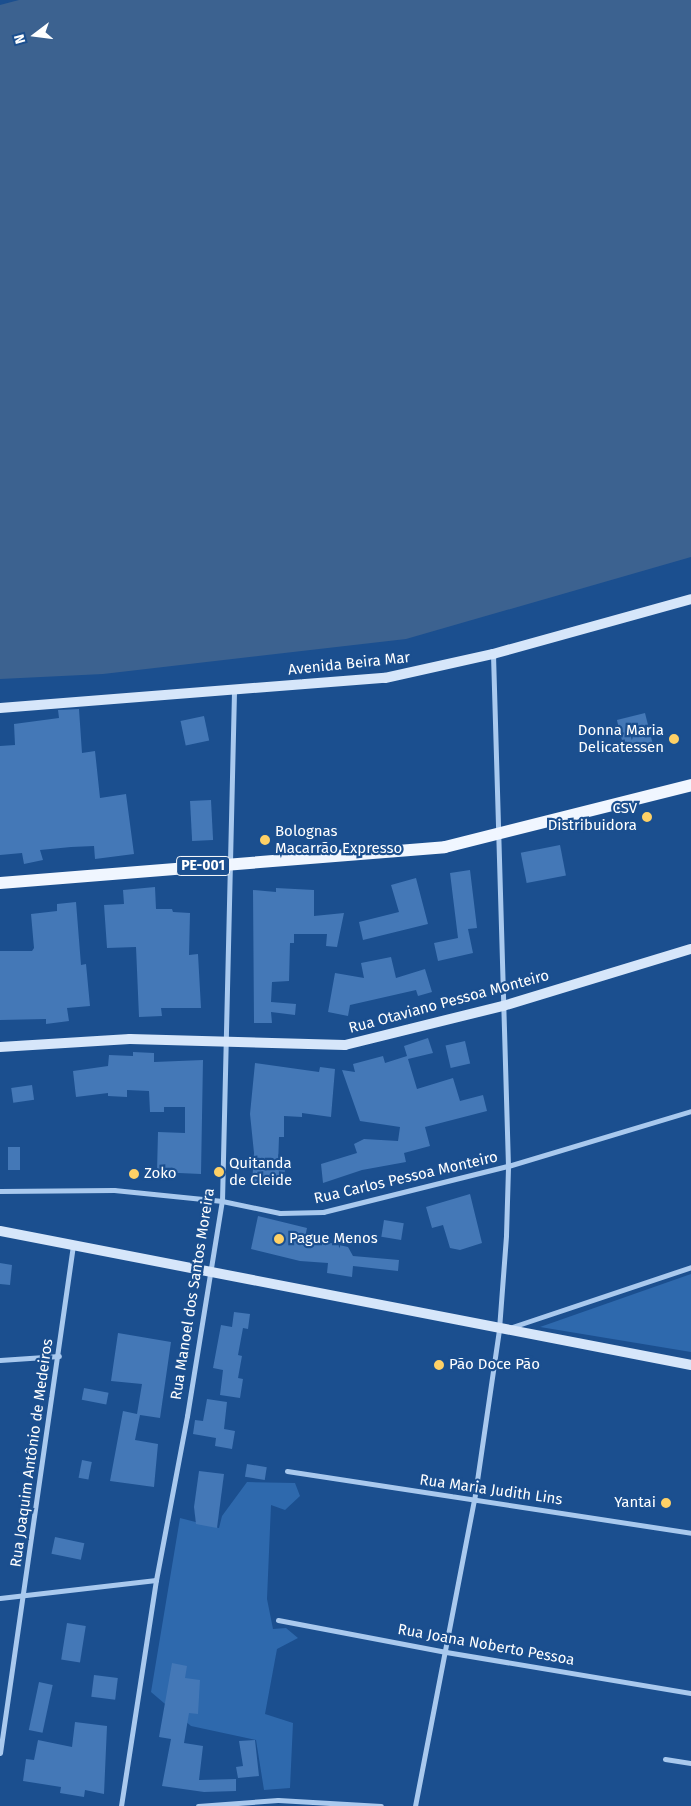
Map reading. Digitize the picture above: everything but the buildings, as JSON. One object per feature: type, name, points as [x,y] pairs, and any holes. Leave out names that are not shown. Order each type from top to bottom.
[{"type":"main road","name":"Avenida Beira Mar","points":[[0,708],[385,678],[493,654],[691,599]]},
{"type":"main road","name":"PE-001","points":[[0,883],[230,863],[407,851],[499,836],[691,784]]},
{"type":"main road","name":"Rua Otaviano Pessoa Monteiro","points":[[0,1047],[130,1039],[345,1044],[503,1006],[691,949]]},
{"type":"main road","points":[[0,1231],[209,1270],[691,1365]]},
{"type":"street","points":[[415,1806],[474,1501],[501,1329],[508,1166],[493,654]]},
{"type":"street","name":"Rua Manoel dos Santos Moreira","points":[[121,1806],[156,1580],[187,1416],[209,1270],[222,1201],[234,689]]},
{"type":"street","name":"Rua Carlos Pessoa Monteiro","points":[[0,1192],[114,1190],[222,1201],[280,1213],[323,1212],[508,1166],[691,1111]]},
{"type":"street","name":"Rua Joaquim Antônio de Medeiros","points":[[0,1753],[59,1356],[73,1244]]},
{"type":"street","points":[[501,1329],[691,1267]]},
{"type":"street","points":[[0,1360],[59,1356]]},
{"type":"street","name":"Rua Maria Judith Lins","points":[[287,1471],[691,1533]]},
{"type":"street","points":[[0,1598],[24,1597],[156,1580]]},
{"type":"street","name":"Rua Joana Noberto Pessoa","points":[[278,1620],[446,1652],[691,1693]]},
{"type":"street","points":[[665,1759],[691,1763]]},
{"type":"street","points":[[198,1806],[278,1800],[381,1806]]},
{"type":"shaded area","points":[[19,0],[691,0],[691,557],[406,639],[103,674],[0,679],[0,5]]},
{"type":"shaded area","points":[[691,1274],[691,1352],[540,1327]]},
{"type":"shaded area","points":[[247,1482],[295,1483],[300,1496],[285,1510],[271,1505],[267,1599],[273,1629],[286,1628],[298,1638],[277,1649],[265,1714],[293,1723],[290,1788],[264,1790],[256,1740],[191,1726],[151,1692],[180,1518],[219,1528],[222,1516]]},
{"type":"place","name":"Donna Maria Delicatessen","points":[[674,739]]},
{"type":"place","name":"CSV Distribuidora","points":[[647,817]]},
{"type":"place","name":"Bolognas Macarrão Expresso","points":[[265,840]]},
{"type":"place","name":"Quitanda de Cleide","points":[[219,1172]]},
{"type":"place","name":"Zoko","points":[[134,1174]]},
{"type":"place","name":"Pague Menos","points":[[279,1239]]},
{"type":"place","name":"Pão Doce Pão","points":[[439,1365]]},
{"type":"place","name":"Yantai","points":[[666,1503]]}]
